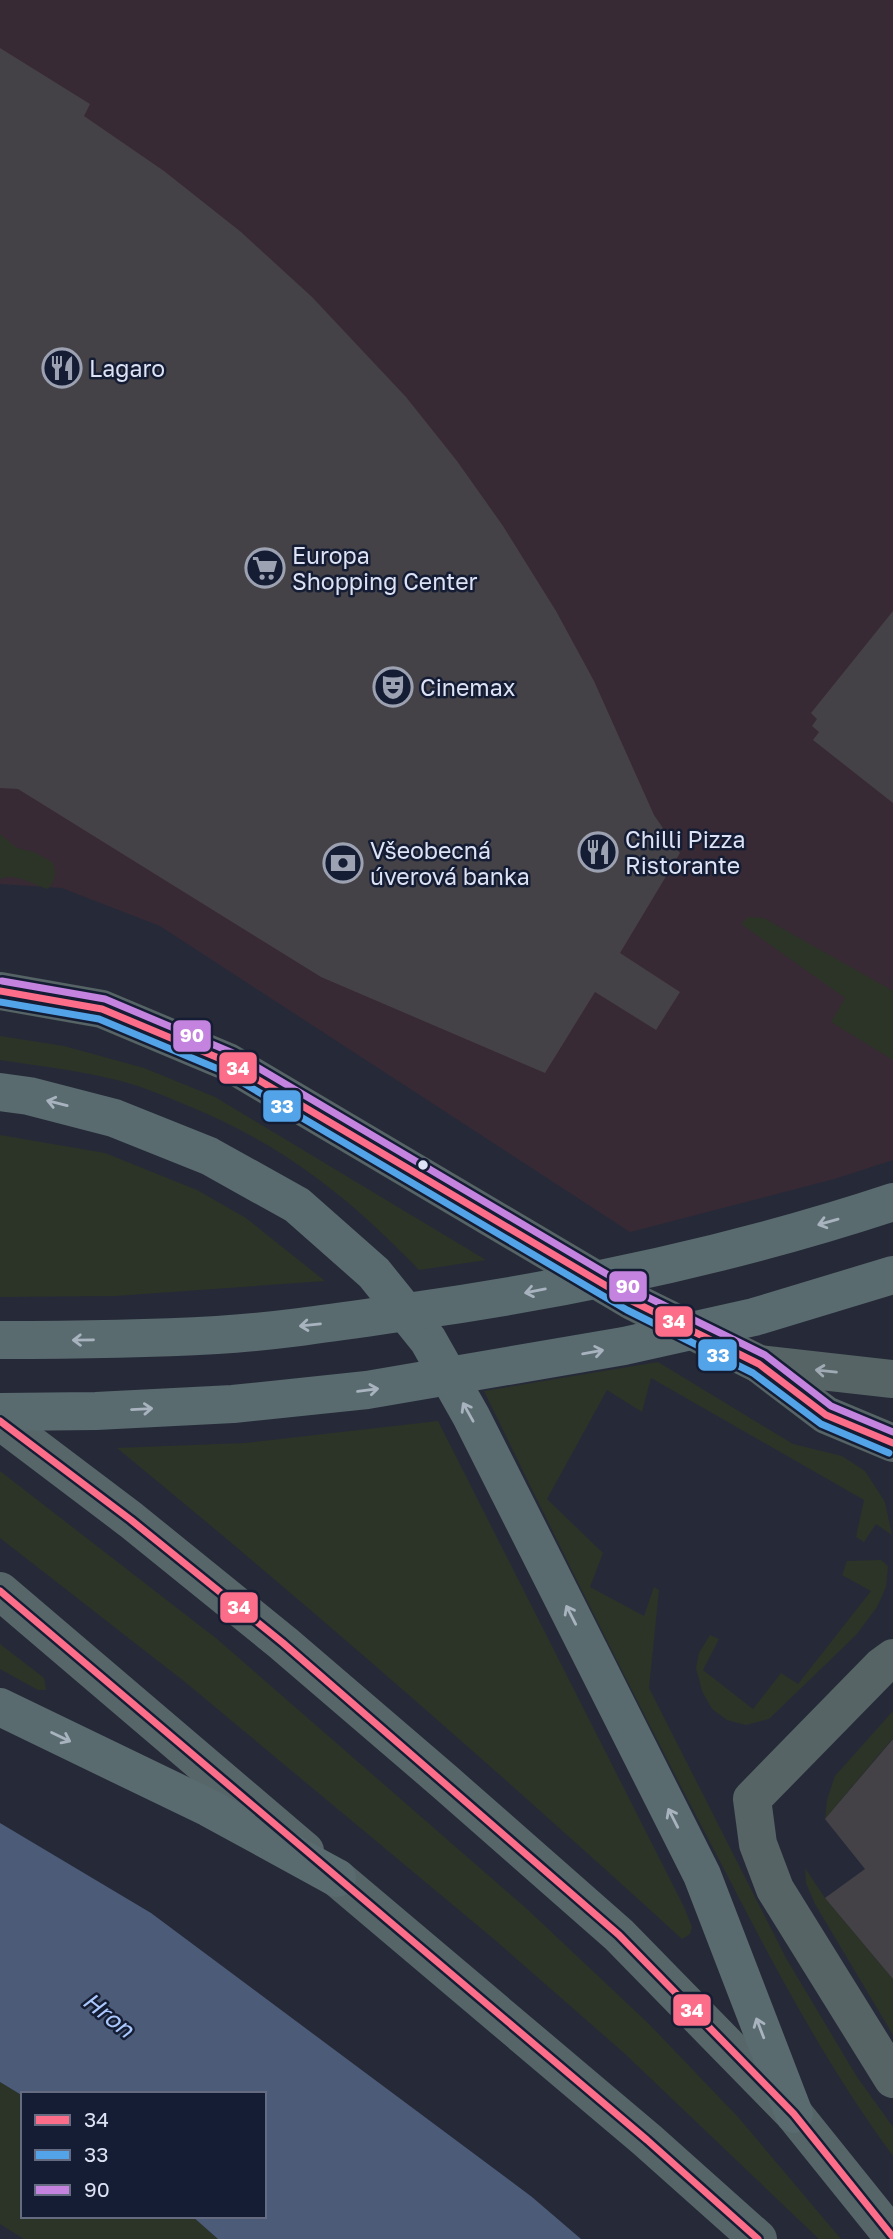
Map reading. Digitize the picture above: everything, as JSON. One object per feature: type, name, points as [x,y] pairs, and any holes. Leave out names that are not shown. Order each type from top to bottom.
[{"type":"highway","points":[[0,1092],[29,1096],[114,1118],[209,1156],[297,1205],[374,1273],[428,1340],[471,1416],[702,1875],[794,2114]]},
{"type":"highway","points":[[0,1340],[220,1335],[350,1321],[484,1302],[731,1250],[893,1202]]},
{"type":"highway","points":[[0,1412],[96,1411],[233,1404],[368,1390],[637,1343],[754,1317],[893,1275]]},
{"type":"highway","points":[[0,1707],[209,1808],[337,1878]]},
{"type":"main road","points":[[0,1421],[131,1520],[283,1643],[619,1935],[794,2114],[893,2237]]},
{"type":"main road","points":[[0,1591],[647,2140],[758,2239]]},
{"type":"street","points":[[0,991],[102,1009],[228,1062],[632,1301],[759,1364],[826,1415],[889,1447]]},
{"type":"street","points":[[759,1364],[893,1379]]},
{"type":"street","points":[[889,1656],[752,1799],[758,1844],[775,1889],[893,2079]]},
{"type":"shaded area","points":[[0,0],[893,0],[893,1160],[834,1179],[630,1232],[160,926],[62,888],[0,884]]},
{"type":"green space","points":[[0,834],[17,848],[34,852],[52,862],[55,876],[48,889],[19,878],[0,879]]},
{"type":"green space","points":[[748,917],[764,918],[893,991],[893,1060],[831,1022],[845,998],[741,924]]},
{"type":"green space","points":[[0,1036],[64,1046],[144,1068],[215,1097],[486,1260],[419,1270],[366,1218],[312,1174],[253,1137],[221,1120],[129,1083],[0,1060]]},
{"type":"green space","points":[[0,1135],[105,1153],[197,1190],[246,1218],[325,1281],[115,1296],[0,1297]]},
{"type":"green space","points":[[658,1362],[793,1444],[842,1456],[865,1471],[885,1502],[892,1535],[876,1524],[864,1542],[856,1537],[864,1500],[651,1378],[642,1412],[607,1390],[547,1499],[603,1553],[590,1587],[644,1616],[654,1587],[659,1590],[649,1688],[786,1958],[857,2077],[893,2127],[893,2156],[842,2082],[775,1965],[625,1676],[484,1391]]},
{"type":"green space","points":[[438,1421],[684,1907],[692,1927],[690,1934],[682,1939],[403,1689],[117,1448],[245,1443]]},
{"type":"green space","points":[[0,1471],[217,1639],[527,1909],[649,2024],[738,2117],[841,2239],[819,2239],[624,2053],[495,1940],[185,1682],[0,1538]]},
{"type":"green space","points":[[881,1560],[888,1566],[886,1587],[877,1607],[856,1635],[769,1719],[746,1725],[727,1720],[712,1709],[702,1691],[696,1668],[699,1653],[710,1635],[719,1639],[703,1670],[753,1709],[781,1673],[798,1684],[871,1591],[842,1575],[847,1561]]},
{"type":"green space","points":[[0,1644],[44,1678],[46,1690],[38,1690],[0,1669]]},
{"type":"green space","points":[[893,1711],[893,1738],[825,1819],[827,1800],[835,1776]]},
{"type":"green space","points":[[805,1868],[825,1898],[893,1979],[893,2035],[815,1904],[806,1883]]},
{"type":"green space","points":[[0,2082],[21,2095],[21,2218],[194,2218],[218,2239],[24,2239],[0,2224]]},
{"type":"water","name":"Hron","points":[[0,1823],[151,1913],[532,2197],[581,2239],[218,2239],[194,2218],[266,2218],[266,2092],[21,2092],[21,2095],[0,2082]]},
{"type":"building","name":"Europa Shopping Center","points":[[0,48],[90,104],[84,116],[164,171],[241,232],[312,297],[406,397],[457,461],[503,526],[556,611],[594,681],[654,815],[680,853],[620,953],[680,992],[656,1030],[595,992],[545,1073],[321,977],[18,789],[0,788]]},
{"type":"building","points":[[893,611],[893,803],[813,740],[819,732],[812,726],[817,719],[811,713]]},
{"type":"building","points":[[893,1739],[893,1979],[825,1898],[865,1869],[825,1819]]},
{"type":"transit line","name":"90","points":[[2,981],[105,999],[233,1053],[637,1292],[765,1355],[831,1406],[893,1432]]},
{"type":"transit line","name":"34","points":[[0,991],[102,1009],[228,1062],[632,1301],[759,1364],[826,1415],[893,1443]]},
{"type":"transit line","name":"33","points":[[0,1002],[99,1019],[223,1071],[627,1310],[753,1373],[821,1424],[889,1453]]},
{"type":"transit line","name":"34","points":[[0,1421],[131,1520],[283,1643],[619,1935],[794,2114],[893,2237]]},
{"type":"transit line","name":"34","points":[[0,1591],[647,2140],[758,2239]]},
{"type":"place","name":"Lagaro","points":[[62,368]]},
{"type":"place","name":"Europa Shopping Center","points":[[265,568]]},
{"type":"place","name":"Cinemax","points":[[393,687]]},
{"type":"place","name":"Chilli Pizza Ristorante","points":[[598,852]]},
{"type":"place","name":"Všeobecná úverová banka","points":[[343,863]]}]
